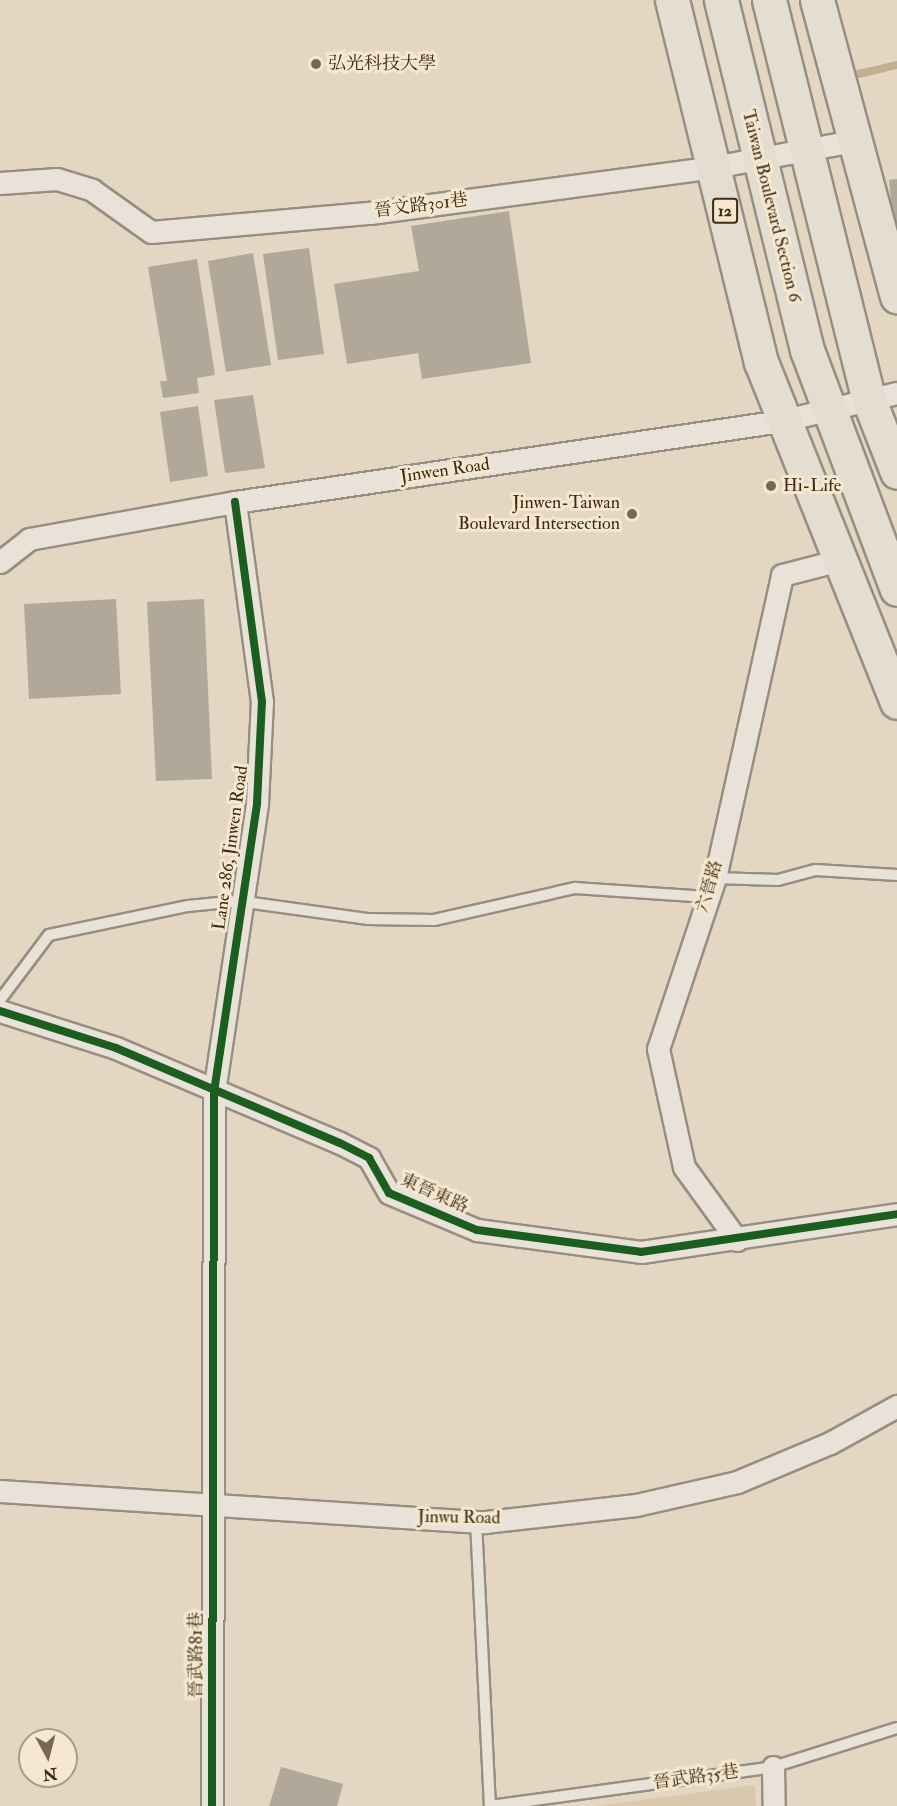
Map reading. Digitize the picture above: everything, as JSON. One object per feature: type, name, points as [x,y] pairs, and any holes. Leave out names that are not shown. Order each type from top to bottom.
[{"type":"main road","name":"12","points":[[672,0],[761,362],[781,421],[897,702]]},
{"type":"main road","name":"Taiwan Boulevard Section 6","points":[[721,0],[758,158],[827,411],[897,589]]},
{"type":"main road","points":[[769,0],[803,151],[883,396],[897,472]]},
{"type":"main road","points":[[816,0],[897,296]]},
{"type":"street","name":"晉文路301巷","points":[[0,183],[57,179],[92,190],[151,232],[370,213],[714,167],[853,141]]},
{"type":"street","name":"Jinwen Road","points":[[0,562],[29,539],[236,502],[781,421],[883,396]]},
{"type":"street","name":"Lane 286, Jinwen Road","points":[[213,1504],[214,1092],[238,901],[257,802],[262,702],[236,502]]},
{"type":"street","name":"六晉路","points":[[737,1239],[684,1167],[660,1078],[658,1049],[711,887],[782,575],[840,560]]},
{"type":"street","name":"東晉東路","points":[[0,1011],[116,1048],[214,1092],[340,1143],[369,1158],[389,1193],[477,1230],[641,1252],[897,1214]]},
{"type":"street","name":"Jinwu Road","points":[[0,1491],[476,1521],[636,1505],[736,1482],[830,1443],[897,1406]]},
{"type":"street","name":"晉武路81巷","points":[[212,1806],[213,1504]]},
{"type":"street","points":[[773,1767],[774,1806]]},
{"type":"lane","points":[[0,1000],[49,934],[238,901],[367,919],[434,920],[575,888],[711,887],[778,879],[816,870],[897,875]]},
{"type":"lane","name":"晉武路35巷","points":[[476,1521],[489,1806],[773,1767],[897,1728]]},
{"type":"shaded area","points":[[755,1785],[756,1806],[596,1806]]},
{"type":"building","points":[[897,179],[897,245],[895,245],[889,180]]},
{"type":"building","points":[[509,211],[531,363],[422,379],[418,353],[347,364],[334,284],[419,271],[411,226]]},
{"type":"building","points":[[309,248],[324,354],[278,360],[263,254]]},
{"type":"building","points":[[253,253],[271,365],[226,372],[208,261]]},
{"type":"building","points":[[197,259],[215,375],[197,378],[199,393],[163,398],[160,381],[167,381],[148,267]]},
{"type":"building","points":[[253,395],[265,468],[225,473],[214,400]]},
{"type":"building","points":[[198,406],[208,476],[170,482],[160,412]]},
{"type":"building","points":[[116,599],[121,694],[29,699],[24,604]]},
{"type":"building","points":[[204,599],[212,779],[156,781],[147,602]]},
{"type":"building","points":[[281,1767],[343,1784],[337,1806],[269,1806]]},
{"type":"waterway","points":[[850,76],[897,65]]},
{"type":"cycle path","points":[[212,1806],[214,1092],[257,803],[262,702],[235,502]]},
{"type":"cycle path","points":[[0,1011],[116,1048],[340,1143],[369,1158],[389,1193],[477,1230],[641,1252],[897,1214]]},
{"type":"place","name":"弘光科技大學","points":[[316,64]]},
{"type":"place","name":"Hi-Life","points":[[771,486]]},
{"type":"place","name":"Jinwen-Taiwan Boulevard Intersection","points":[[632,514]]}]
